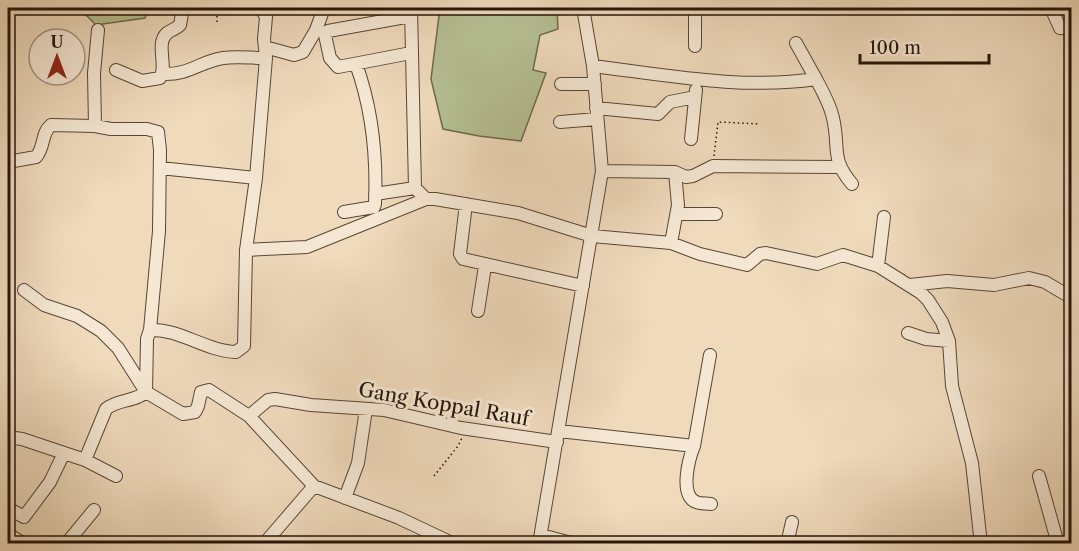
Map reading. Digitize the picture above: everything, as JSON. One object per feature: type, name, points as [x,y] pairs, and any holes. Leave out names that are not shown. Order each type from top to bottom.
[{"type":"street","points":[[163,74],[163,40],[167,33],[180,25],[183,8]]},
{"type":"street","points":[[150,330],[166,331],[218,351],[241,350],[245,340],[246,250],[256,178],[265,53],[266,17],[261,8]]},
{"type":"street","points":[[116,70],[142,81],[156,79],[163,74],[190,71],[224,58],[265,53],[294,55],[303,52],[316,30],[324,8]]},
{"type":"street","points":[[575,543],[540,539],[602,171],[593,66],[583,8]]},
{"type":"street","points":[[694,46],[695,8]]},
{"type":"street","points":[[1051,8],[1060,28],[1071,29]]},
{"type":"street","points":[[411,53],[344,67],[335,66],[330,58],[325,35],[327,32],[411,12],[415,188],[426,199]]},
{"type":"street","points":[[95,126],[94,73],[98,30]]},
{"type":"street","points":[[796,43],[829,104],[839,167],[852,184]]},
{"type":"street","points":[[344,212],[374,207],[372,130],[363,84],[356,64]]},
{"type":"street","points":[[593,66],[753,84],[816,79]]},
{"type":"street","points":[[690,139],[695,114],[697,78]]},
{"type":"street","points":[[561,84],[594,84]]},
{"type":"street","points":[[560,122],[597,114],[657,114],[662,112],[670,102],[695,97]]},
{"type":"street","points":[[8,162],[36,157],[41,150],[45,131],[51,125],[147,129],[158,132],[160,150],[159,231],[150,330],[147,339],[146,392],[140,397],[114,404],[106,409],[85,460]]},
{"type":"street","points":[[602,171],[675,172],[686,177],[713,166],[839,167]]},
{"type":"street","points":[[160,168],[256,178]]},
{"type":"street","points":[[671,243],[678,214],[675,172]]},
{"type":"street","points":[[375,194],[415,188]]},
{"type":"street","points":[[246,250],[307,247],[426,199],[435,199],[518,213],[592,236],[671,243],[700,254],[744,265],[766,253],[817,264],[843,255],[878,266],[910,285],[928,300],[942,322],[950,341],[952,386],[972,463],[981,543]]},
{"type":"street","points":[[466,204],[461,257],[485,266],[582,286]]},
{"type":"street","points":[[678,214],[716,214]]},
{"type":"street","points":[[878,266],[884,217]]},
{"type":"street","points":[[478,311],[485,266]]},
{"type":"street","points":[[910,285],[947,281],[994,285],[1029,278],[1045,282],[1071,298]]},
{"type":"street","points":[[24,290],[44,305],[77,316],[101,331],[118,348],[146,392],[185,414],[195,412],[201,392],[209,390],[249,416],[314,486],[399,518],[454,543]]},
{"type":"street","points":[[908,333],[926,339],[950,341]]},
{"type":"street","points":[[711,356],[694,446],[689,460],[687,488],[689,495],[696,502],[711,504]]},
{"type":"street","name":"Gang Koppal Rauf","points":[[249,416],[268,400],[275,399],[310,405],[395,412],[461,428],[694,446]]},
{"type":"street","points":[[345,498],[358,463],[366,409]]},
{"type":"street","points":[[8,437],[22,439],[85,460],[116,476]]},
{"type":"street","points":[[8,511],[24,517],[50,482],[64,453]]},
{"type":"street","points":[[1039,476],[1058,543]]},
{"type":"street","points":[[264,543],[314,486]]},
{"type":"street","points":[[66,543],[94,510]]},
{"type":"street","points":[[787,543],[792,522]]},
{"type":"street","points":[[8,534],[24,543]]},
{"type":"path","points":[[217,8],[217,22]]},
{"type":"path","points":[[713,166],[718,122],[760,124]]},
{"type":"path","points":[[434,476],[458,446],[463,434],[461,428]]},
{"type":"green space","points":[[79,8],[149,8],[145,18],[96,25]]},
{"type":"green space","points":[[440,8],[557,8],[558,29],[540,35],[533,70],[546,73],[521,141],[443,129],[431,79]]}]
